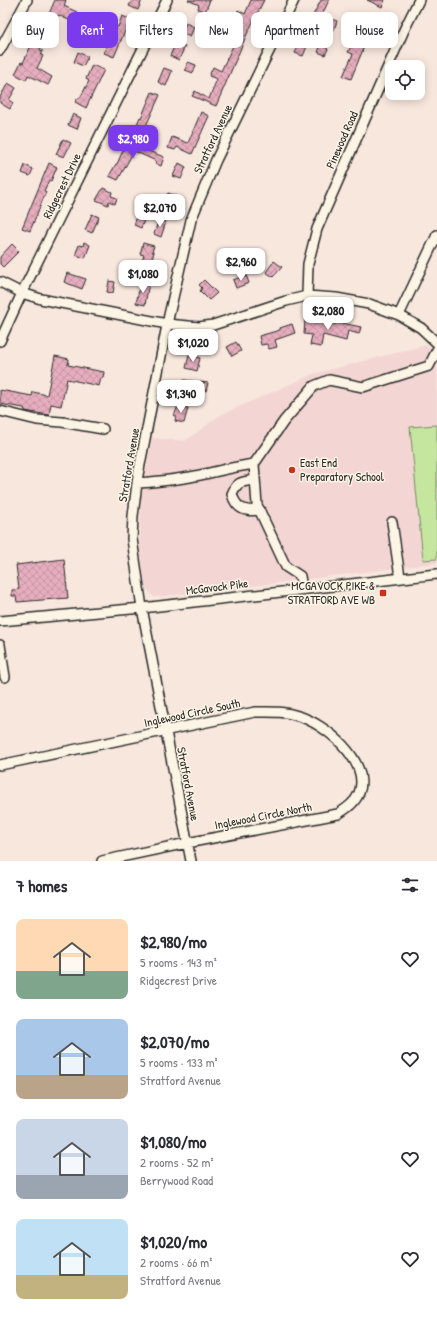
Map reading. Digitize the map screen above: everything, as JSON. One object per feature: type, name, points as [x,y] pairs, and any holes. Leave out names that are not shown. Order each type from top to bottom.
[{"type":"street","points":[[0,50],[27,0]]},
{"type":"street","name":"Ridgecrest Drive","points":[[0,340],[167,0]]},
{"type":"street","name":"Stratford Avenue","points":[[191,861],[142,608],[132,539],[133,516],[137,483],[167,324],[191,220],[198,200],[216,160],[294,0]]},
{"type":"street","name":"Pinewood Road","points":[[307,296],[308,264],[317,229],[404,30],[419,0]]},
{"type":"street","points":[[399,315],[437,235]]},
{"type":"street","points":[[0,282],[22,293],[40,299],[167,324],[199,327],[213,325],[286,301],[307,296],[336,298],[369,304],[399,315],[421,328],[437,343]]},
{"type":"street","points":[[302,589],[300,576],[286,567],[257,505],[254,464],[284,421],[314,386],[329,380],[363,387],[429,366],[437,350]]},
{"type":"street","points":[[0,411],[37,420],[62,422],[103,429]]},
{"type":"street","points":[[137,483],[161,482],[191,477],[236,466],[254,464]]},
{"type":"street","points":[[255,480],[241,482],[235,486],[232,494],[234,502],[248,512],[260,510]]},
{"type":"street","points":[[392,522],[400,577]]},
{"type":"street","name":"McGavock Pike","points":[[0,621],[142,608],[400,577],[437,574]]},
{"type":"street","points":[[0,645],[5,677]]},
{"type":"street","name":"Inglewood Circle South","points":[[0,765],[255,712],[280,712],[298,716],[315,723],[330,733],[356,762],[361,778]]},
{"type":"street","name":"Inglewood Circle North","points":[[102,861],[338,814],[352,804],[359,792],[361,778]]},
{"type":"shaded area","name":"East End Preparatory School","points":[[426,345],[437,356],[437,563],[154,597],[144,586],[139,555],[141,499],[152,438],[185,441],[220,415],[313,374]]},
{"type":"green space","points":[[437,425],[437,559],[423,560],[410,427]]},
{"type":"building","points":[[55,0],[66,0],[64,6],[77,12],[67,12],[67,19],[59,15],[59,12],[50,12]]},
{"type":"building","points":[[132,0],[142,0],[138,10],[129,6]]},
{"type":"building","points":[[188,0],[210,0],[205,12],[198,9],[199,5]]},
{"type":"building","points":[[251,0],[264,0],[258,12],[251,12],[251,26],[243,43],[243,13],[245,14]]},
{"type":"building","points":[[321,0],[329,0],[323,12],[315,12]]},
{"type":"building","points":[[367,0],[385,0],[382,7]]},
{"type":"building","points":[[122,16],[126,18],[126,28],[118,48],[118,27]]},
{"type":"building","points":[[333,19],[337,21],[333,30]]},
{"type":"building","points":[[187,24],[194,27],[190,37],[187,36]]},
{"type":"building","points":[[30,48],[41,48],[40,50],[43,51],[41,55],[43,56],[37,68],[52,77],[48,85],[28,75],[26,80],[15,74],[21,62],[23,63]]},
{"type":"building","points":[[106,48],[118,48],[114,57],[104,53]]},
{"type":"building","points":[[173,48],[184,48],[179,60],[170,56]]},
{"type":"building","points":[[232,48],[241,48],[216,106],[192,96],[195,91],[209,99],[217,79],[209,76],[213,67],[221,71]]},
{"type":"building","points":[[298,48],[306,48],[303,56],[295,53]]},
{"type":"building","points":[[320,48],[328,49],[325,55],[318,52]]},
{"type":"building","points":[[350,48],[364,48],[351,79],[343,76],[353,54],[348,52]]},
{"type":"building","points":[[78,52],[88,57],[83,66],[74,62]]},
{"type":"building","points":[[188,62],[196,65],[193,73],[185,70]]},
{"type":"building","points":[[92,65],[104,70],[86,108],[75,102],[78,98],[80,98],[89,81],[86,79]]},
{"type":"building","points":[[164,68],[172,71],[166,86],[158,82]]},
{"type":"building","points":[[8,83],[16,88],[9,100],[13,103],[10,109],[0,103],[0,97]]},
{"type":"building","points":[[152,92],[160,95],[145,128],[149,130],[146,137],[134,131]]},
{"type":"building","points":[[201,112],[209,116],[192,154],[177,147],[175,150],[168,148],[172,137],[188,143]]},
{"type":"building","points":[[73,114],[81,118],[77,129],[68,125]]},
{"type":"building","points":[[63,139],[71,143],[64,157],[56,154]]},
{"type":"building","points":[[128,143],[164,157],[161,166],[155,163],[156,161],[134,151],[118,180],[109,176],[117,164],[124,148],[126,149]]},
{"type":"building","points":[[49,163],[57,167],[51,181],[49,180],[44,191],[46,192],[30,231],[22,228]]},
{"type":"building","points":[[179,163],[186,167],[181,179],[173,176]]},
{"type":"building","points":[[25,165],[33,169],[30,176],[22,173]]},
{"type":"building","points":[[103,188],[112,192],[111,196],[117,198],[115,204],[109,201],[108,205],[96,200]]},
{"type":"building","points":[[168,193],[176,196],[171,209],[163,207]]},
{"type":"building","points":[[139,210],[147,213],[141,228],[134,225]]},
{"type":"building","points":[[92,214],[99,217],[92,233],[85,230]]},
{"type":"building","points":[[159,219],[166,222],[161,237],[154,234]]},
{"type":"building","points":[[84,242],[90,245],[85,258],[75,255],[79,245],[83,246]]},
{"type":"building","points":[[143,243],[154,246],[151,263],[142,261],[144,255],[140,254]]},
{"type":"building","points":[[12,244],[19,251],[3,267],[0,264],[0,257]]},
{"type":"building","points":[[274,261],[282,267],[273,277],[266,272]]},
{"type":"building","points":[[67,273],[86,279],[82,289],[64,282]]},
{"type":"building","points":[[246,275],[249,283],[236,288],[233,280]]},
{"type":"building","points":[[204,280],[217,293],[209,300],[200,291],[202,288],[199,285]]},
{"type":"building","points":[[109,281],[115,282],[113,293],[107,292]]},
{"type":"building","points":[[141,282],[149,283],[145,305],[136,303]]},
{"type":"building","points":[[305,320],[336,324],[337,322],[361,327],[359,334],[348,331],[346,341],[323,335],[321,347],[310,345],[312,335],[304,334]]},
{"type":"building","points":[[292,324],[295,333],[275,340],[277,347],[269,349],[267,344],[261,345],[259,336],[280,330],[280,328]]},
{"type":"building","points":[[236,342],[241,351],[232,356],[227,347]]},
{"type":"building","points":[[189,355],[200,358],[197,371],[186,368]]},
{"type":"building","points":[[55,356],[69,359],[68,365],[104,372],[99,386],[67,379],[61,406],[51,404],[49,415],[25,411],[24,408],[0,404],[0,390],[32,396],[33,392],[47,395]]},
{"type":"building","points":[[184,380],[208,383],[206,391],[203,390],[201,399],[182,394]]},
{"type":"building","points":[[178,406],[188,408],[184,423],[175,421],[176,416],[174,416]]},
{"type":"building","points":[[64,559],[68,598],[17,602],[16,596],[12,596],[12,590],[19,589],[16,565]]},
{"type":"place","name":"East End Preparatory School","points":[[292,470]]},
{"type":"place","name":"MCGAVOCK PIKE & STRATFORD AVE WB","points":[[383,593]]}]
